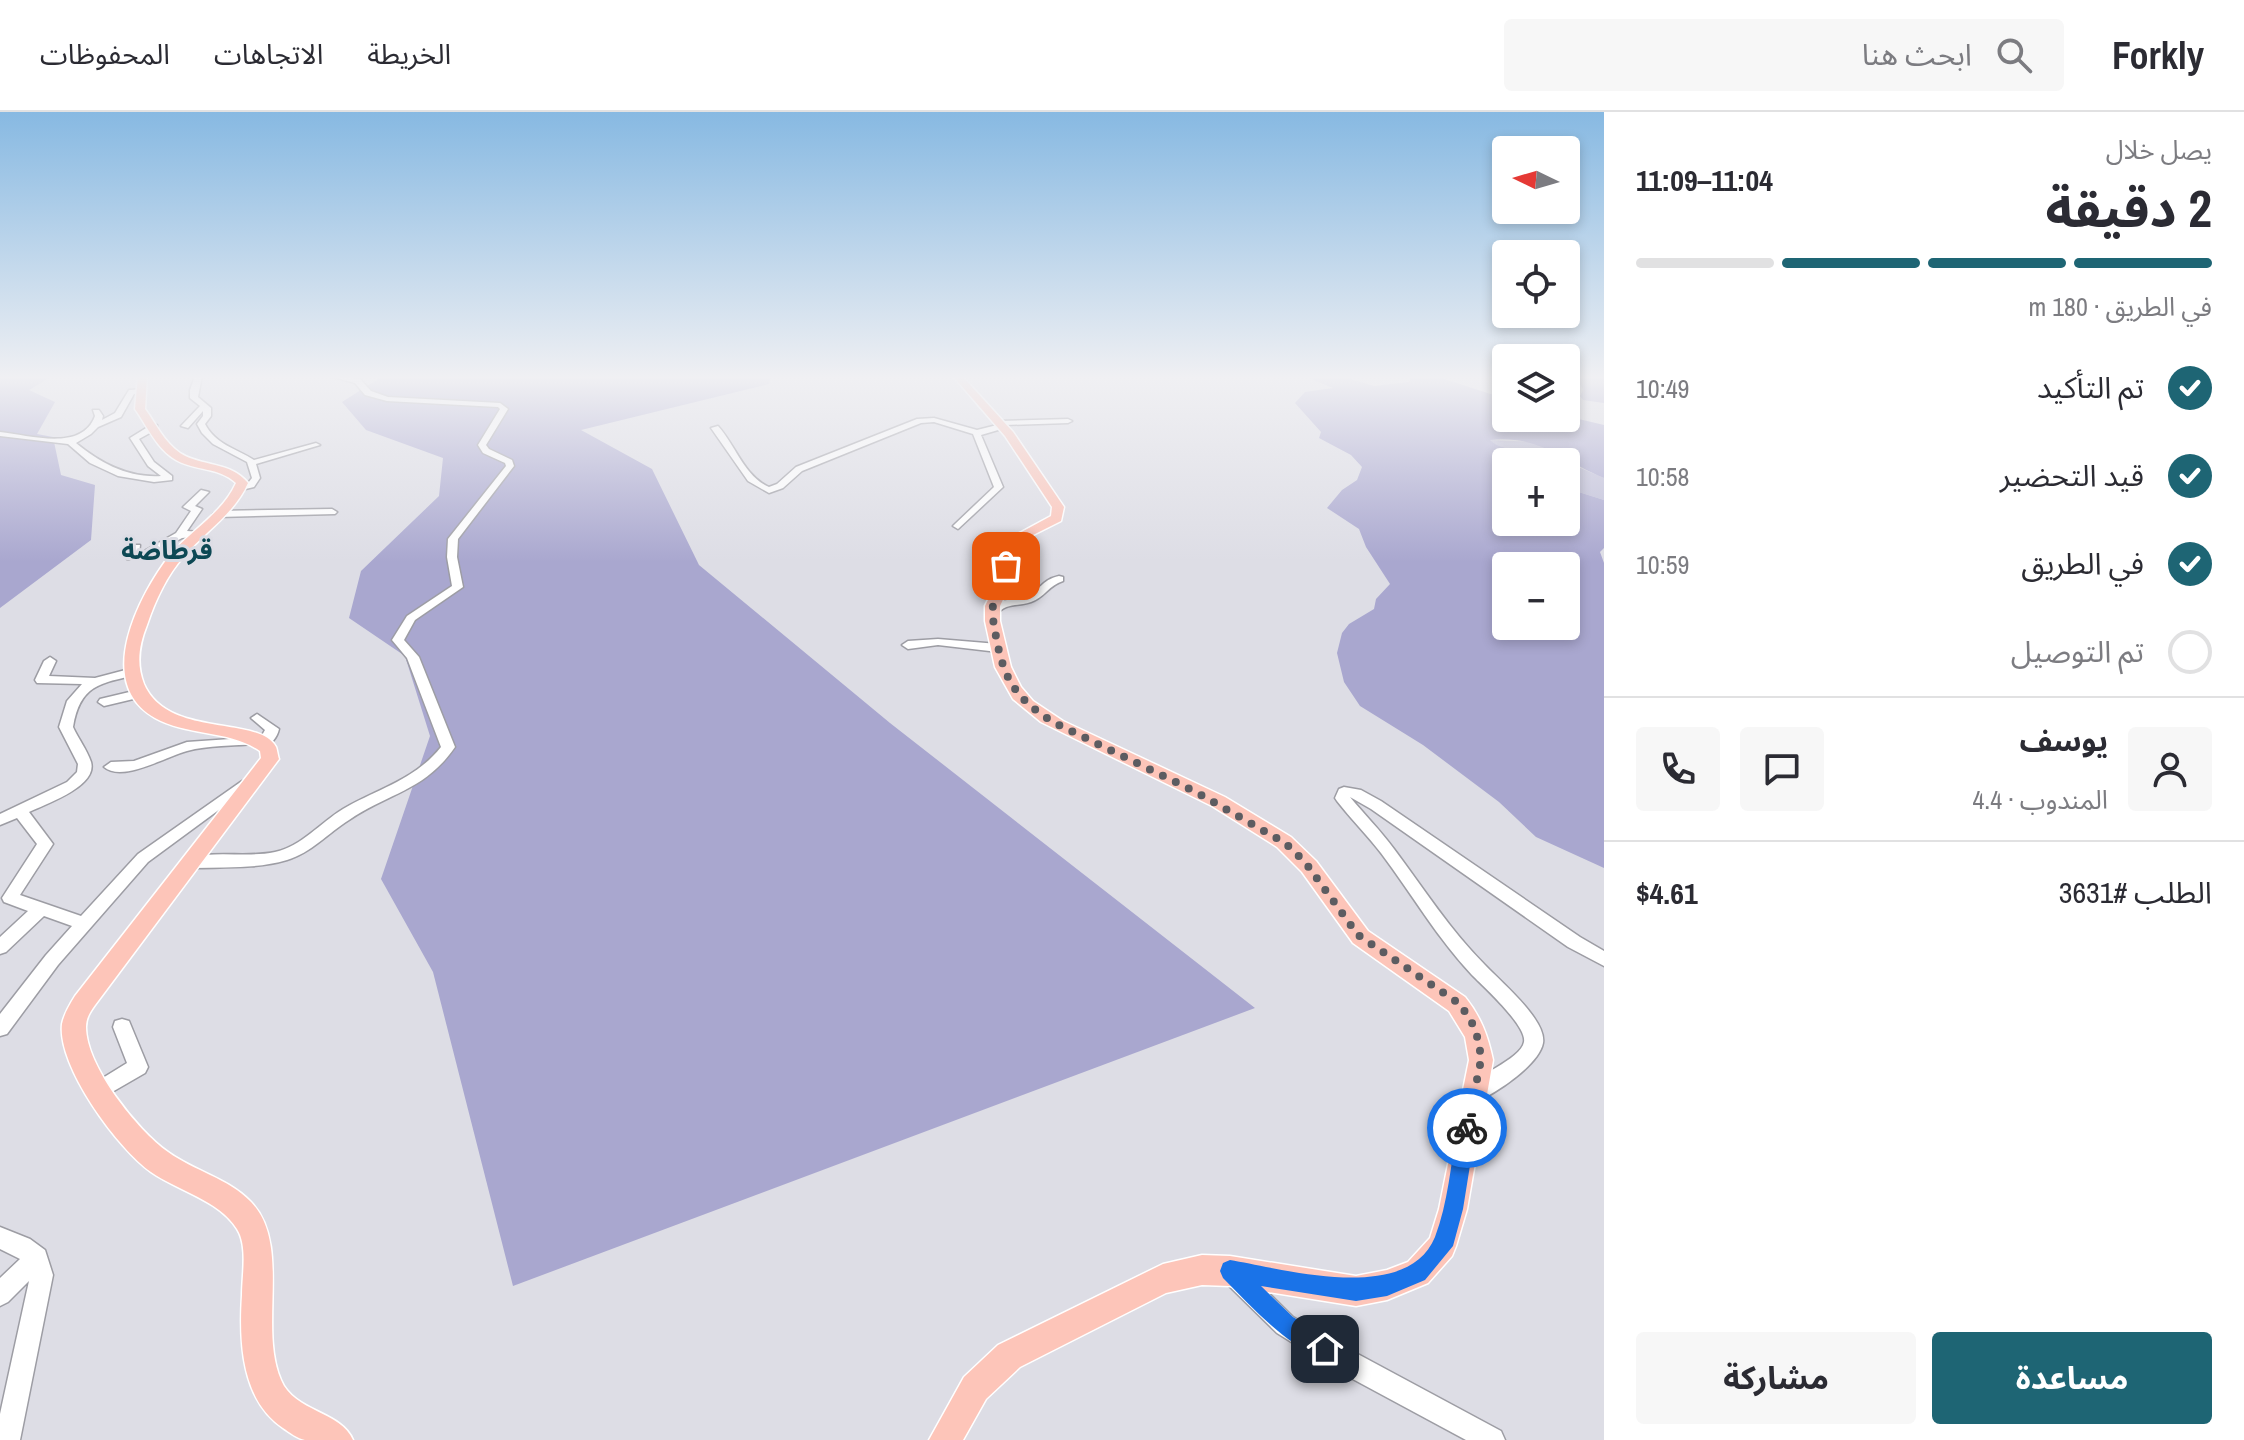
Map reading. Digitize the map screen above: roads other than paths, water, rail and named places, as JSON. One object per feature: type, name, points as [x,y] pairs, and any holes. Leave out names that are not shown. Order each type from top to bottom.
[{"type":"main road","points":[[158,438],[169,450],[190,462],[241,479],[231,500],[189,533],[148,608],[131,656],[137,683],[147,702],[160,713],[258,734],[268,748],[270,759],[78,1012],[74,1026],[77,1053],[114,1116],[158,1161],[196,1180],[249,1221],[258,1250],[257,1339],[269,1392],[291,1414],[337,1440]]},
{"type":"main road","points":[[945,1440],[975,1388],[1009,1356],[1163,1279],[1202,1270],[1230,1271],[1356,1291],[1387,1285],[1418,1273],[1442,1246],[1453,1209],[1481,1060],[1472,1023],[1460,1004],[1358,935],[1305,862],[1285,843],[1243,817],[1034,710],[1019,697],[1007,678],[998,648],[993,603],[1006,577],[1009,542],[1057,518],[1059,514],[1058,507],[1011,438]]},
{"type":"street","points":[[35,438],[70,442],[80,438]]},
{"type":"street","points":[[70,442],[93,461],[121,474],[169,478],[151,464],[134,438]]},
{"type":"street","points":[[208,438],[252,463],[316,445]]},
{"type":"street","points":[[194,862],[274,858],[290,853],[317,838],[356,808],[414,779],[438,762],[448,747],[413,657],[398,640],[411,618],[458,587],[451,548],[453,539],[510,466],[509,462],[486,451],[482,445],[486,438]]},
{"type":"street","points":[[725,438],[748,476],[769,490],[780,486],[799,469],[877,438]]},
{"type":"street","points":[[958,526],[999,487],[979,438]]},
{"type":"street","points":[[231,500],[256,478],[252,463]]},
{"type":"street","points":[[136,547],[131,557],[140,558],[189,533],[197,509],[188,507],[204,492]]},
{"type":"street","points":[[231,500],[332,512]]},
{"type":"street","points":[[992,613],[1001,603],[1031,598],[1046,582],[1059,579]]},
{"type":"street","points":[[908,645],[938,642],[998,648]]},
{"type":"street","points":[[50,661],[41,680],[137,683]]},
{"type":"street","points":[[0,820],[72,785],[84,774],[85,764],[66,727],[71,705],[83,688],[94,681]]},
{"type":"street","points":[[104,702],[137,683]]},
{"type":"street","points":[[111,767],[136,765],[187,746],[258,734]]},
{"type":"street","points":[[0,1028],[83,923],[154,848],[257,777]]},
{"type":"street","points":[[1475,1093],[1528,1054],[1534,1042],[1532,1030],[1516,1009],[1454,945],[1386,849],[1350,810],[1342,798],[1344,792],[1356,793],[1376,805],[1574,942],[1604,959]]},
{"type":"street","points":[[20,811],[45,844],[10,898],[83,923]]},
{"type":"street","points":[[0,947],[40,910]]},
{"type":"street","points":[[100,1090],[138,1067],[122,1027]]},
{"type":"street","points":[[0,1238],[26,1247],[37,1258],[42,1275],[39,1302],[7,1440]]},
{"type":"street","points":[[0,1294],[37,1258]]},
{"type":"street","points":[[1230,1271],[1285,1325],[1492,1440]]},
{"type":"district","name":"قرطاضة","points":[[167,550]]}]
